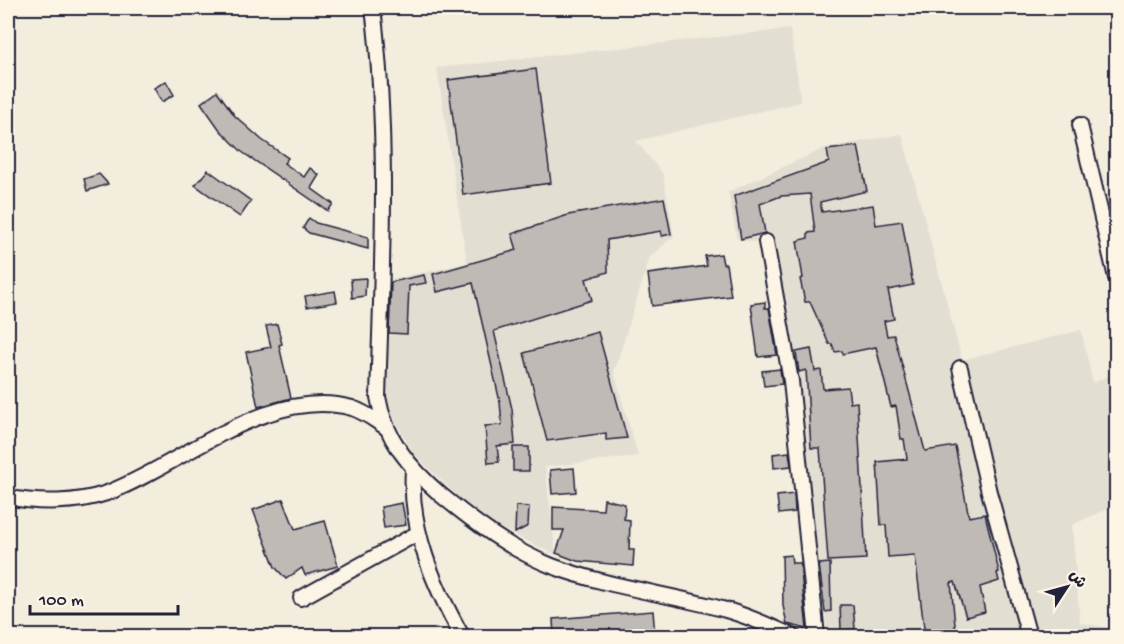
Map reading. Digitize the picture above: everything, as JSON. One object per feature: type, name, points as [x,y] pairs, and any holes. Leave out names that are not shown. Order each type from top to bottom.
[{"type":"street","points":[[373,8],[379,70],[382,163],[378,397],[387,428],[400,453],[413,470],[475,523],[553,566],[732,612],[794,636]]},
{"type":"street","points":[[1080,125],[1116,278]]},
{"type":"street","points":[[766,242],[791,381],[817,636]]},
{"type":"street","points":[[960,368],[989,492],[1029,636]]},
{"type":"street","points":[[8,497],[61,500],[105,493],[258,417],[283,410],[321,405],[341,406],[362,412],[387,428]]},
{"type":"street","points":[[413,470],[413,505],[418,533],[436,584],[462,636]]},
{"type":"street","points":[[301,598],[418,533]]},
{"type":"shaded area","points":[[790,29],[801,102],[636,141],[663,174],[674,236],[650,257],[614,372],[638,456],[545,467],[556,555],[481,519],[414,454],[385,404],[388,280],[467,263],[437,68]]},
{"type":"shaded area","points":[[902,134],[962,360],[1081,330],[1093,383],[1116,372],[1116,505],[1072,525],[1080,623],[1116,629],[1116,636],[828,636],[794,365],[769,245],[737,239],[728,192],[825,148]]},
{"type":"building","points":[[536,69],[551,183],[463,195],[448,80]]},
{"type":"building","points":[[166,81],[174,95],[162,102],[154,88]]},
{"type":"building","points":[[217,91],[235,116],[262,140],[288,158],[284,163],[304,177],[310,168],[319,175],[311,188],[333,204],[328,211],[242,152],[220,130],[201,103]]},
{"type":"building","points":[[858,146],[867,191],[820,202],[822,212],[873,205],[876,225],[902,221],[913,285],[888,290],[894,319],[884,321],[887,336],[894,335],[925,451],[955,446],[969,517],[985,514],[999,572],[997,573],[999,581],[980,587],[985,612],[966,617],[955,582],[951,583],[956,636],[925,636],[915,555],[888,557],[886,525],[881,525],[877,462],[907,459],[904,439],[901,439],[896,406],[891,407],[876,347],[843,354],[842,351],[835,352],[810,302],[805,302],[800,279],[803,278],[797,241],[808,238],[808,233],[815,232],[810,194],[781,196],[760,204],[765,233],[741,239],[734,196],[829,162],[827,150]]},
{"type":"building","points":[[208,170],[251,201],[240,217],[195,185]]},
{"type":"building","points":[[99,174],[108,184],[87,191],[84,179]]},
{"type":"building","points":[[664,198],[671,234],[662,236],[661,231],[607,240],[608,272],[586,279],[592,300],[494,331],[512,409],[515,444],[497,446],[499,462],[488,463],[485,426],[502,425],[500,402],[473,283],[437,292],[433,274],[517,250],[512,234],[568,215]]},
{"type":"building","points":[[309,218],[316,223],[368,237],[368,249],[309,233],[303,228]]},
{"type":"building","points":[[721,254],[723,264],[726,264],[731,296],[652,306],[648,274],[707,266],[705,256]]},
{"type":"building","points":[[424,275],[426,283],[409,286],[407,334],[389,333],[391,282]]},
{"type":"building","points":[[366,278],[365,296],[352,298],[351,279]]},
{"type":"building","points":[[335,291],[337,302],[307,307],[305,296]]},
{"type":"building","points":[[765,302],[765,308],[769,308],[777,355],[758,357],[751,304]]},
{"type":"building","points":[[277,324],[282,344],[279,345],[291,398],[258,407],[246,352],[271,347],[266,326]]},
{"type":"building","points":[[598,332],[627,438],[606,440],[606,433],[547,441],[524,353]]},
{"type":"building","points":[[811,349],[815,371],[821,370],[823,389],[848,387],[850,403],[857,402],[866,559],[828,561],[820,448],[811,448],[806,370],[799,372],[796,352]]},
{"type":"building","points":[[780,369],[782,384],[764,386],[762,371]]},
{"type":"building","points":[[513,447],[529,447],[529,471],[513,471]]},
{"type":"building","points":[[789,452],[791,466],[774,468],[773,454]]},
{"type":"building","points":[[574,468],[576,492],[552,494],[550,470]]},
{"type":"building","points":[[794,494],[795,512],[779,514],[777,496]]},
{"type":"building","points":[[283,499],[295,529],[325,521],[338,566],[305,575],[302,568],[286,579],[275,567],[253,510]]},
{"type":"building","points":[[604,499],[625,504],[624,519],[630,520],[629,550],[634,550],[633,566],[577,561],[556,553],[564,530],[553,530],[553,507],[603,510]]},
{"type":"building","points":[[402,503],[406,525],[384,528],[381,507]]},
{"type":"building","points":[[516,506],[529,507],[528,526],[515,533]]},
{"type":"building","points":[[791,555],[792,563],[800,563],[807,629],[787,624],[783,606],[782,556]]},
{"type":"building","points":[[830,563],[831,611],[825,612],[819,564]]},
{"type":"building","points":[[840,605],[853,605],[855,629],[841,630]]},
{"type":"building","points":[[653,611],[655,636],[554,636],[553,619]]}]
